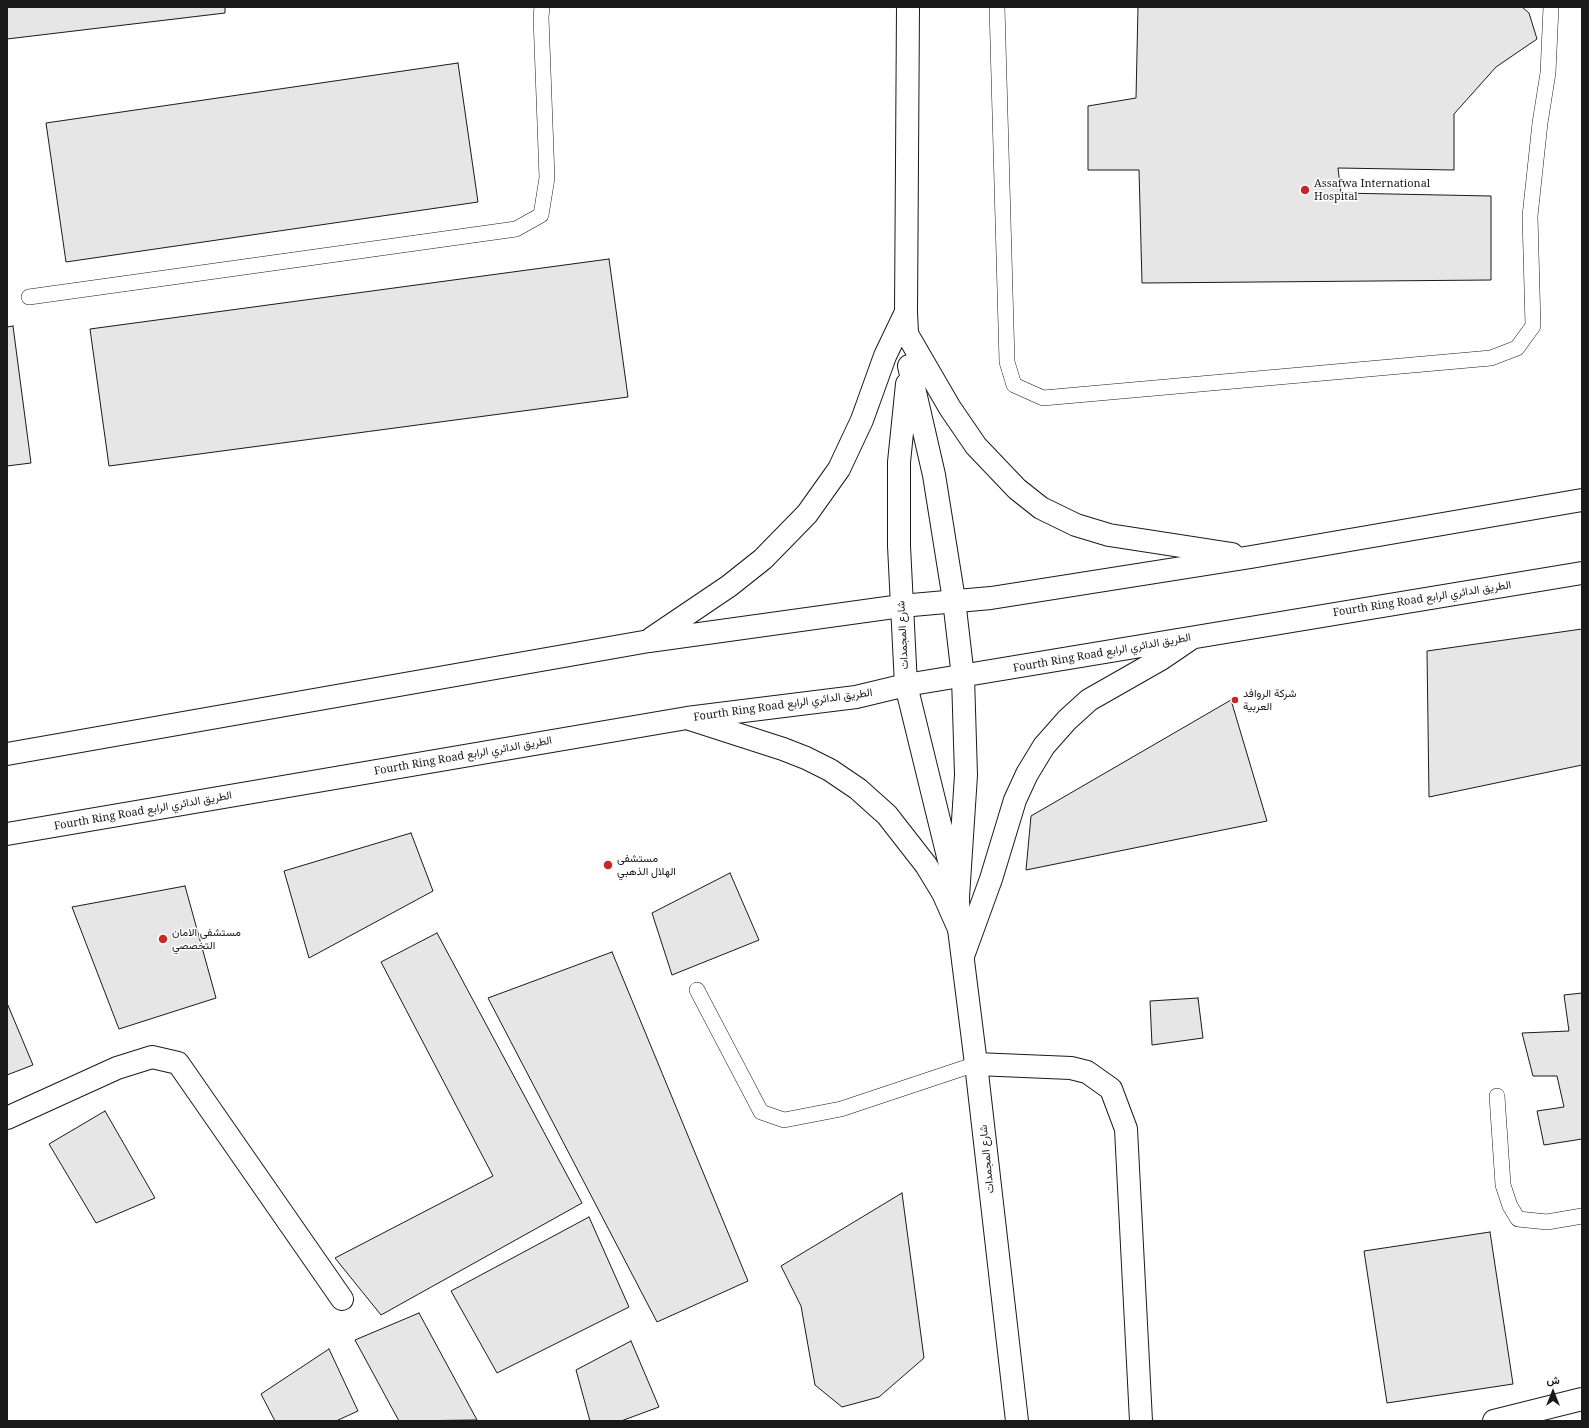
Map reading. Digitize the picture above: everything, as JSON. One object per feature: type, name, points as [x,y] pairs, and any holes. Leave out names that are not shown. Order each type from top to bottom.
[{"type":"main road","name":"شارع المجمدات","points":[[908,7],[906,312],[909,366],[934,475],[954,600],[963,677],[966,775],[958,897],[960,929],[1016,1421]]},
{"type":"main road","points":[[649,641],[729,586],[763,559],[807,514],[839,470],[862,420],[885,356],[906,312]]},
{"type":"main road","points":[[907,334],[950,408],[976,446],[1017,489],[1041,508],[1076,524],[1109,535],[1251,558]]},
{"type":"main road","name":"شارع المجمدات","points":[[909,366],[899,462],[899,546],[906,685],[958,897]]},
{"type":"main road","points":[[7,754],[649,641],[901,606],[954,600],[991,598],[1251,558],[1582,500]]},
{"type":"main road","name":"Fourth Ring Road الطريق الدائري الرابع","points":[[7,834],[687,718],[856,696],[906,685],[963,677],[1196,636],[1582,573]]},
{"type":"main road","points":[[963,956],[991,879],[1015,800],[1027,774],[1044,746],[1067,720],[1089,700],[1161,659],[1196,636]]},
{"type":"main road","points":[[687,718],[725,732],[783,749],[806,758],[830,770],[858,789],[887,815],[926,864],[960,929]]},
{"type":"main road","points":[[7,1118],[117,1068],[152,1057],[178,1063],[342,1299]]},
{"type":"main road","points":[[976,1064],[1071,1068],[1087,1072],[1111,1089],[1126,1129],[1141,1421]]},
{"type":"main road","points":[[1494,1421],[1582,1399]]},
{"type":"lane","points":[[29,297],[516,229],[535,219],[541,215],[547,178],[541,17],[542,7]]},
{"type":"lane","points":[[997,7],[1007,362],[1014,386],[1043,398],[1491,358],[1517,348],[1533,326],[1530,216],[1540,123],[1548,73],[1551,7]]},
{"type":"lane","points":[[697,990],[760,1112],[784,1120],[841,1109],[976,1064]]},
{"type":"lane","points":[[1497,1096],[1503,1185],[1510,1206],[1518,1219],[1547,1222],[1582,1216]]},
{"type":"building","points":[[7,7],[225,7],[225,13],[7,39]]},
{"type":"building","points":[[1138,7],[1522,7],[1529,13],[1537,39],[1496,67],[1454,114],[1454,170],[1338,168],[1341,193],[1491,196],[1491,280],[1142,283],[1139,170],[1088,170],[1088,106],[1136,98]]},
{"type":"building","points":[[458,63],[478,202],[66,262],[46,123]]},
{"type":"building","points":[[609,259],[628,397],[109,466],[90,329]]},
{"type":"building","points":[[13,326],[31,463],[7,466],[7,327]]},
{"type":"building","points":[[1582,629],[1582,765],[1429,797],[1427,651]]},
{"type":"building","points":[[1231,700],[1267,821],[1026,870],[1031,816]]},
{"type":"building","points":[[411,833],[433,891],[309,958],[284,871]]},
{"type":"building","points":[[730,873],[759,940],[672,975],[652,913]]},
{"type":"building","points":[[185,886],[216,998],[119,1029],[72,907]]},
{"type":"building","points":[[437,933],[582,1203],[381,1315],[335,1258],[493,1176],[381,962]]},
{"type":"building","points":[[612,952],[748,1281],[657,1322],[488,998]]},
{"type":"building","points":[[1582,993],[1582,1139],[1544,1145],[1537,1111],[1564,1107],[1557,1076],[1533,1076],[1522,1033],[1569,1031],[1564,995]]},
{"type":"building","points":[[1198,998],[1203,1038],[1152,1045],[1150,1001]]},
{"type":"building","points":[[7,1003],[33,1065],[7,1075]]},
{"type":"building","points":[[105,1111],[155,1198],[96,1223],[49,1144]]},
{"type":"building","points":[[902,1193],[924,1358],[879,1397],[842,1407],[815,1385],[801,1306],[781,1266]]},
{"type":"building","points":[[589,1217],[629,1307],[497,1373],[451,1291]]},
{"type":"building","points":[[1490,1232],[1513,1384],[1387,1403],[1364,1251]]},
{"type":"building","points":[[419,1313],[477,1420],[399,1421],[355,1340]]},
{"type":"building","points":[[631,1341],[659,1407],[621,1421],[590,1421],[576,1370]]},
{"type":"building","points":[[329,1349],[358,1411],[336,1421],[275,1421],[261,1394]]},
{"type":"place","name":"Assafwa International Hospital","points":[[1305,190]]},
{"type":"place","name":"شركة الروافد العربية","points":[[1235,700]]},
{"type":"place","name":"مستشفى الهلال الذهبي","points":[[608,865]]},
{"type":"place","name":"مستشفى الامان التخصصي","points":[[163,939]]}]
